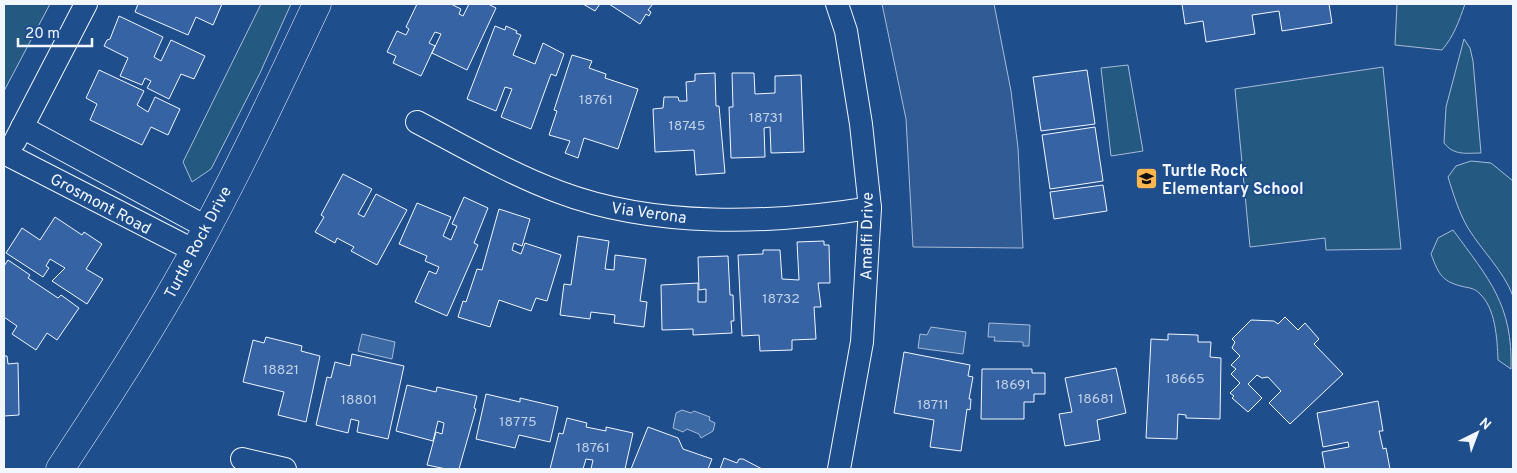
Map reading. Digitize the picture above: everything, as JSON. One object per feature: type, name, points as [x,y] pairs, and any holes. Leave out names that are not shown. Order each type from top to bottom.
[{"type":"street","points":[[6,158],[86,4]]},
{"type":"street","name":"Turtle Rock Drive","points":[[60,469],[136,353],[195,251],[206,226],[269,106],[317,4]]},
{"type":"street","name":"Amalfi Drive","points":[[837,4],[846,31],[860,116],[870,208],[862,342],[839,469]]},
{"type":"street","name":"Via Verona","points":[[417,122],[487,159],[559,192],[619,211],[700,219],[817,216],[870,208]]},
{"type":"street","name":"Grosmont Road","points":[[22,127],[206,226]]},
{"type":"street","name":"Grosmont Road","points":[[6,158],[195,251]]},
{"type":"street","points":[[242,459],[285,469]]},
{"type":"shaded area","points":[[4,4],[50,4],[4,91]]},
{"type":"shaded area","points":[[261,4],[291,4],[260,73],[211,169],[192,182],[183,162]]},
{"type":"shaded area","points":[[882,4],[994,4],[1011,91],[1018,148],[1023,248],[913,247],[906,119]]},
{"type":"shaded area","points":[[1397,4],[1465,4],[1453,34],[1442,50],[1395,45]]},
{"type":"shaded area","points":[[1464,39],[1470,48],[1473,61],[1481,153],[1456,152],[1444,143],[1446,107]]},
{"type":"shaded area","points":[[1128,65],[1143,151],[1111,156],[1101,68]]},
{"type":"shaded area","points":[[1383,67],[1401,249],[1326,250],[1325,238],[1250,247],[1235,89]]},
{"type":"shaded area","points":[[1471,161],[1491,163],[1513,181],[1513,296],[1504,278],[1465,222],[1456,203],[1448,177],[1456,166]]},
{"type":"shaded area","points":[[1453,230],[1488,279],[1503,310],[1511,347],[1511,369],[1498,360],[1494,324],[1485,299],[1471,288],[1446,280],[1439,272],[1431,254],[1438,238]]},
{"type":"shaded area","points":[[989,323],[1030,325],[1029,346],[1023,346],[1023,342],[994,341],[995,337],[988,337]]},
{"type":"shaded area","points":[[931,327],[966,332],[963,354],[918,348],[920,334],[927,335]]},
{"type":"shaded area","points":[[362,334],[395,342],[392,359],[358,351]]},
{"type":"shaded area","points":[[682,410],[691,413],[694,411],[710,417],[709,420],[715,423],[713,431],[701,438],[699,434],[687,429],[683,432],[673,428],[676,413]]},
{"type":"building","points":[[138,4],[222,4],[213,25],[196,17],[188,35],[135,12]]},
{"type":"building","points":[[417,4],[451,4],[461,9],[459,14],[463,16],[469,4],[488,4],[496,8],[467,70],[432,53],[441,34],[435,32],[429,43],[435,46],[421,76],[393,63],[396,56],[387,52],[397,31],[406,35],[409,29],[406,27]]},
{"type":"building","points":[[583,4],[600,4],[595,11]]},
{"type":"building","points":[[609,4],[653,4],[648,10],[651,12],[649,16],[646,14],[640,24]]},
{"type":"building","points":[[1182,4],[1329,4],[1332,23],[1282,31],[1279,11],[1252,15],[1255,34],[1206,42],[1203,21],[1185,24]]},
{"type":"building","points":[[119,16],[163,37],[154,57],[161,61],[171,40],[205,56],[194,79],[181,74],[169,99],[147,88],[151,81],[145,78],[142,85],[120,76],[128,58],[104,46],[107,40],[110,39]]},
{"type":"building","points":[[495,26],[505,30],[506,26],[517,31],[516,33],[521,35],[513,55],[535,64],[543,43],[564,54],[556,76],[551,74],[531,129],[501,117],[512,89],[505,87],[496,111],[467,99]]},
{"type":"building","points":[[572,55],[592,61],[589,68],[606,74],[605,78],[638,89],[618,149],[584,138],[578,158],[565,153],[570,141],[549,135],[557,111],[554,110]]},
{"type":"building","points":[[99,70],[144,91],[137,105],[148,112],[155,97],[180,109],[168,135],[151,127],[142,145],[90,120],[97,104],[86,98]]},
{"type":"building","points":[[1087,70],[1095,124],[1041,131],[1033,77]]},
{"type":"building","points":[[715,73],[716,106],[719,106],[725,173],[696,175],[694,150],[655,152],[653,109],[663,108],[664,97],[678,97],[679,101],[687,101],[686,82],[695,81],[695,74]]},
{"type":"building","points":[[732,73],[754,73],[755,94],[775,93],[775,76],[801,75],[804,152],[771,153],[770,127],[764,128],[765,157],[731,158],[729,107],[733,107]]},
{"type":"building","points":[[1095,127],[1103,181],[1050,189],[1042,135]]},
{"type":"building","points":[[343,174],[372,189],[358,214],[364,217],[376,194],[407,210],[377,265],[351,251],[354,247],[337,238],[335,243],[315,232],[324,217],[321,215]]},
{"type":"building","points":[[1103,185],[1107,211],[1054,219],[1050,192]]},
{"type":"building","points":[[464,197],[488,208],[474,243],[478,245],[447,316],[415,302],[429,271],[436,274],[439,267],[425,261],[427,256],[399,244],[417,203],[451,217],[443,236],[451,240],[457,226],[452,224]]},
{"type":"building","points":[[499,209],[530,219],[522,246],[514,243],[512,250],[521,254],[525,243],[561,255],[547,301],[536,298],[531,311],[499,300],[490,327],[458,317],[463,301],[466,302],[477,269],[482,270]]},
{"type":"building","points":[[55,217],[82,235],[84,232],[102,244],[86,269],[103,279],[87,304],[52,281],[65,268],[50,259],[46,266],[49,268],[43,277],[6,253],[22,228],[40,240]]},
{"type":"building","points":[[578,236],[609,241],[605,269],[614,270],[615,255],[646,259],[640,301],[647,302],[644,327],[614,323],[615,315],[591,312],[590,319],[560,315],[564,284],[571,285]]},
{"type":"building","points":[[824,241],[824,245],[829,245],[830,283],[818,283],[821,307],[814,307],[816,339],[792,340],[792,350],[760,351],[759,335],[742,336],[738,255],[763,254],[763,250],[780,250],[782,279],[799,280],[797,242]]},
{"type":"building","points":[[728,256],[730,295],[733,295],[734,321],[731,321],[732,333],[693,335],[693,329],[662,330],[661,285],[698,283],[698,302],[706,302],[706,289],[699,290],[698,257]]},
{"type":"building","points":[[8,260],[30,275],[28,278],[58,298],[61,295],[79,308],[57,340],[47,333],[36,350],[12,334],[17,326],[4,317],[4,266]]},
{"type":"building","points":[[1285,317],[1298,330],[1305,323],[1319,339],[1314,344],[1343,374],[1290,424],[1269,403],[1281,391],[1268,377],[1262,378],[1257,375],[1248,384],[1262,398],[1248,412],[1232,398],[1234,396],[1230,393],[1240,383],[1231,374],[1236,369],[1231,365],[1240,356],[1232,348],[1235,342],[1232,339],[1251,320],[1274,321],[1278,324]]},
{"type":"building","points":[[1168,334],[1198,335],[1198,342],[1211,342],[1210,357],[1221,358],[1220,419],[1186,418],[1186,415],[1178,414],[1177,439],[1146,438],[1151,339],[1168,340]]},
{"type":"building","points":[[266,337],[302,346],[301,351],[320,356],[306,422],[278,415],[284,392],[243,382],[253,340],[264,343]]},
{"type":"building","points":[[904,352],[970,365],[968,376],[973,377],[969,399],[971,399],[970,410],[967,409],[961,451],[930,447],[934,420],[894,413]]},
{"type":"building","points":[[352,354],[404,366],[388,439],[357,432],[359,421],[351,419],[348,433],[316,425],[327,377],[331,378],[335,362],[350,366]]},
{"type":"building","points":[[4,356],[7,356],[8,364],[18,363],[19,415],[4,416]]},
{"type":"building","points":[[1116,368],[1126,413],[1097,420],[1100,440],[1065,446],[1059,414],[1072,412],[1065,378]]},
{"type":"building","points":[[982,369],[1032,369],[1032,373],[1045,373],[1045,394],[1034,394],[1034,402],[1024,402],[1024,419],[981,419]]},
{"type":"building","points":[[407,385],[436,392],[437,387],[477,396],[474,408],[476,409],[459,469],[446,469],[427,465],[436,432],[442,434],[444,423],[438,421],[433,441],[396,431]]},
{"type":"building","points":[[486,394],[520,402],[520,398],[558,407],[550,442],[519,435],[515,448],[476,439]]},
{"type":"building","points":[[1378,401],[1383,431],[1379,431],[1383,449],[1386,448],[1390,469],[1325,469],[1322,452],[1349,447],[1348,442],[1323,447],[1317,413]]},
{"type":"building","points":[[567,418],[587,423],[586,427],[606,431],[606,427],[633,433],[625,469],[591,469],[593,460],[586,459],[583,469],[550,469],[559,433],[563,434]]},
{"type":"building","points":[[648,427],[678,438],[683,449],[712,459],[708,469],[631,469]]},
{"type":"building","points":[[724,458],[737,463],[739,459],[743,459],[762,469],[720,469]]},
{"type":"place","name":"Turtle Rock Elementary School","points":[[1146,179]]}]
